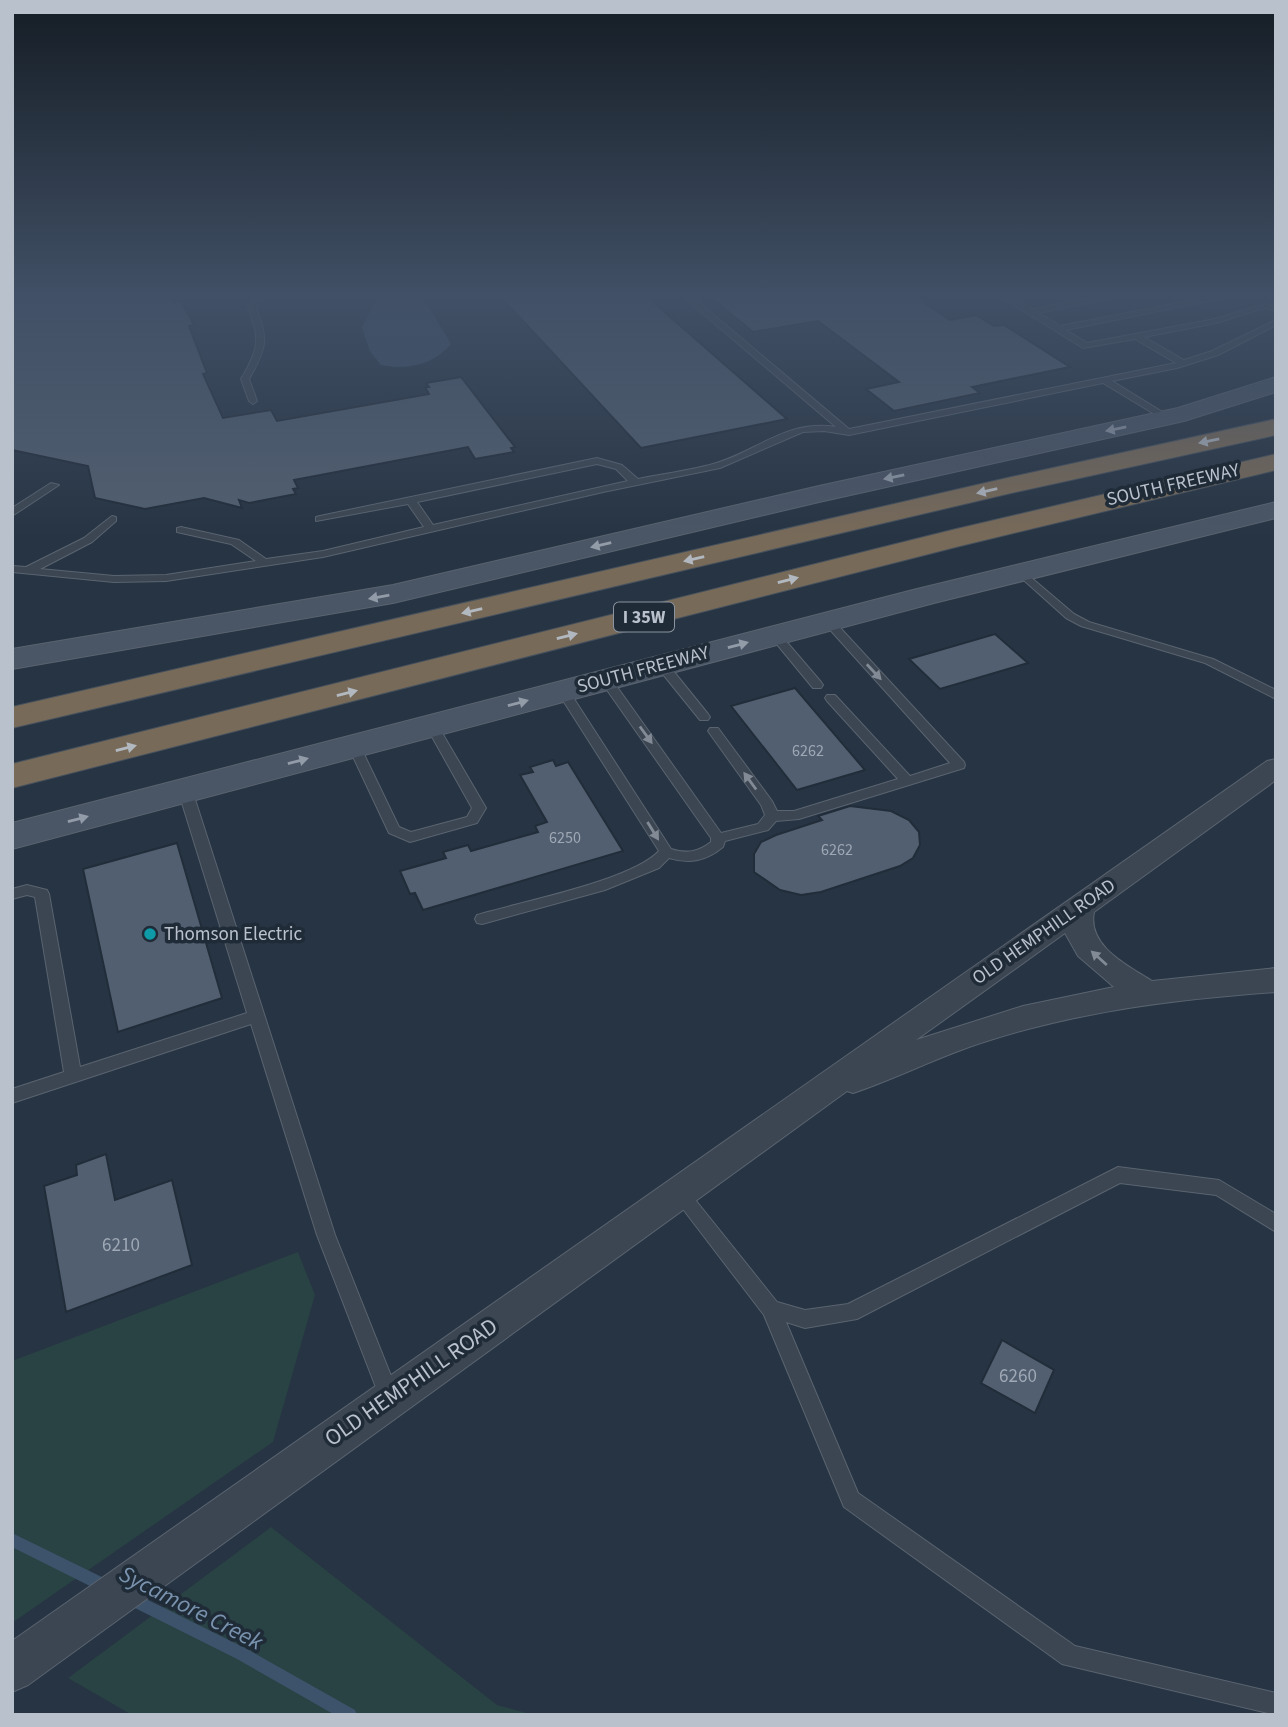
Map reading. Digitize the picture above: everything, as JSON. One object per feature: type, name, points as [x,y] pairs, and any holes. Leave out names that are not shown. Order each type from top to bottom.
[{"type":"highway","name":"SOUTH FREEWAY","points":[[12,718],[1007,486],[1276,427]]},
{"type":"highway","name":"SOUTH FREEWAY","points":[[12,776],[938,542],[1276,462]]},
{"type":"main road","points":[[12,659],[393,594],[819,494],[1166,418],[1248,395],[1276,384]]},
{"type":"main road","name":"SOUTH FREEWAY","points":[[12,836],[828,621],[1276,510]]},
{"type":"street","name":"OLD HEMPHILL ROAD","points":[[12,1669],[1276,767]]},
{"type":"street","points":[[1080,907],[1077,929],[1086,946],[1117,974],[1147,993]]},
{"type":"street","name":"OLD HEMPHILL ROAD","points":[[812,1096],[985,1029],[1062,1009],[1147,993],[1276,980]]},
{"type":"lane","points":[[247,376],[245,379],[253,401]]},
{"type":"lane","points":[[781,376],[849,432]]},
{"type":"lane","points":[[12,569],[114,579],[166,578],[323,554],[635,482],[717,466],[800,429],[824,428],[849,432],[1130,376]]},
{"type":"lane","points":[[1107,381],[1166,418]]},
{"type":"lane","points":[[320,519],[597,461],[619,467],[635,482]]},
{"type":"lane","points":[[12,513],[54,485]]},
{"type":"lane","points":[[411,501],[430,529]]},
{"type":"lane","points":[[24,572],[88,540],[112,519]]},
{"type":"lane","points":[[180,530],[234,540],[248,547],[263,562]]},
{"type":"lane","points":[[1021,572],[1070,615],[1085,624],[1209,661],[1276,695]]},
{"type":"lane","points":[[718,838],[762,827],[772,816],[794,816],[959,765],[828,621]]},
{"type":"lane","points":[[775,635],[817,685]]},
{"type":"lane","points":[[663,665],[704,717]]},
{"type":"lane","points":[[564,691],[666,852],[686,860],[705,855],[718,844],[718,838],[606,680]]},
{"type":"lane","points":[[831,698],[906,781]]},
{"type":"lane","points":[[354,746],[394,830],[410,837],[472,820],[479,808],[432,726]]},
{"type":"lane","points":[[714,731],[767,804],[772,816]]},
{"type":"lane","points":[[185,790],[326,1235],[390,1397]]},
{"type":"lane","points":[[482,919],[600,887],[654,865],[666,852]]},
{"type":"lane","points":[[12,894],[27,890],[42,894],[73,1076]]},
{"type":"lane","points":[[12,1096],[256,1016]]},
{"type":"lane","points":[[771,1309],[805,1319],[850,1313],[1118,1175],[1219,1188],[1276,1224]]},
{"type":"lane","points":[[679,1192],[771,1309],[851,1500],[1070,1656],[1276,1705]]},
{"type":"green space","points":[[298,1252],[315,1295],[273,1442],[12,1623],[12,1361]]},
{"type":"green space","points":[[271,1527],[497,1705],[534,1715],[132,1715],[68,1678]]},
{"type":"building","points":[[12,376],[204,376],[223,418],[271,410],[277,421],[429,394],[426,383],[461,377],[515,447],[511,448],[514,452],[475,459],[468,447],[294,480],[298,488],[293,489],[296,494],[249,503],[239,500],[242,508],[204,498],[145,509],[95,498],[88,466],[12,450]]},
{"type":"building","points":[[574,376],[737,376],[787,419],[641,448]]},
{"type":"building","points":[[890,376],[1028,376],[972,387],[980,393],[894,411],[866,389],[899,382]]},
{"type":"building","points":[[995,634],[1028,663],[940,689],[909,659]]},
{"type":"building","points":[[795,688],[865,770],[797,790],[731,706]]},
{"type":"building","points":[[553,760],[556,766],[568,762],[623,851],[423,910],[415,893],[410,894],[400,871],[446,858],[443,852],[468,845],[471,851],[538,832],[535,826],[547,822],[520,775],[533,772],[530,767]]},
{"type":"building","points":[[850,806],[891,811],[909,820],[919,832],[920,845],[913,858],[900,866],[821,892],[801,895],[780,890],[754,872],[754,854],[761,842],[822,820],[818,816]]},
{"type":"building","name":"Thomson Electric","points":[[177,843],[222,998],[118,1032],[83,869]]},
{"type":"building","points":[[106,1154],[115,1200],[172,1180],[192,1265],[66,1312],[44,1186],[77,1175],[76,1165]]},
{"type":"building","points":[[1002,1340],[1054,1370],[1035,1413],[981,1383]]},
{"type":"waterway","name":"Sycamore Creek","points":[[12,1540],[107,1587]]},
{"type":"waterway","name":"Sycamore Creek","points":[[132,1599],[242,1654],[350,1715]]},
{"type":"place","name":"Thomson Electric","points":[[150,934]]}]
